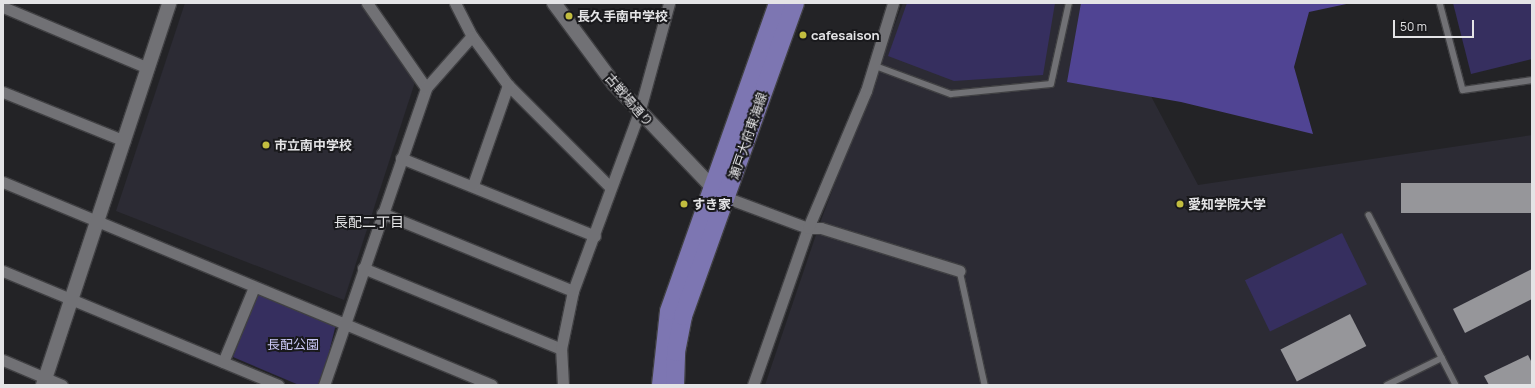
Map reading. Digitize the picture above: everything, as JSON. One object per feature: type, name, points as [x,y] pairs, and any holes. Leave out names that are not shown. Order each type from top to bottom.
[{"type":"main road","name":"瀬戸大府東海線","points":[[675,385],[676,352],[683,316],[778,3]]},
{"type":"main road","name":"瀬戸大府東海線","points":[[661,385],[669,311],[719,194],[795,3]]},
{"type":"street","points":[[44,382],[96,221],[125,141],[169,3]]},
{"type":"street","points":[[367,3],[426,88]]},
{"type":"street","points":[[455,3],[472,36],[508,85],[610,187]]},
{"type":"street","name":"古戦場通り","points":[[554,3],[639,113],[719,194]]},
{"type":"street","points":[[563,385],[561,349],[573,291],[595,236],[610,187],[639,113],[668,7],[658,3]]},
{"type":"street","points":[[753,385],[808,228],[866,91],[873,64],[893,3]]},
{"type":"street","points":[[3,7],[148,68]]},
{"type":"street","points":[[324,385],[344,323],[426,88],[472,36]]},
{"type":"street","points":[[473,185],[508,85]]},
{"type":"street","points":[[3,92],[125,141]]},
{"type":"street","points":[[401,158],[473,185],[595,236]]},
{"type":"street","points":[[3,182],[492,385]]},
{"type":"street","points":[[719,194],[808,228],[821,228],[960,271]]},
{"type":"street","points":[[382,213],[573,291]]},
{"type":"street","points":[[363,268],[561,349]]},
{"type":"street","points":[[3,271],[278,385]]},
{"type":"street","points":[[223,362],[254,287]]},
{"type":"street","points":[[3,360],[44,382],[62,385]]},
{"type":"lane","points":[[873,64],[951,94],[1050,84],[1069,3]]},
{"type":"lane","points":[[1440,3],[1463,90],[1532,80]]},
{"type":"lane","points":[[1369,215],[1456,385]]},
{"type":"lane","points":[[960,271],[985,385]]},
{"type":"lane","points":[[1387,385],[1442,358]]},
{"type":"shaded area","name":"市立南中学校","points":[[185,3],[363,3],[416,79],[344,300],[116,211]]},
{"type":"shaded area","name":"愛知学院大学","points":[[903,3],[1118,3],[1152,98],[1198,185],[1532,135],[1532,385],[765,385],[820,223]]},
{"type":"shaded area","points":[[1081,3],[1351,3],[1309,12],[1294,67],[1313,134],[1181,102],[1067,82]]},
{"type":"green space","points":[[907,3],[1055,3],[1043,75],[954,81],[888,56]]},
{"type":"green space","points":[[1453,3],[1532,3],[1532,59],[1471,74]]},
{"type":"green space","points":[[1342,233],[1367,284],[1270,332],[1245,280]]},
{"type":"green space","name":"長配公園","points":[[258,292],[336,324],[321,385],[299,385],[233,357]]},
{"type":"building","points":[[1401,183],[1532,183],[1532,213],[1401,213]]},
{"type":"building","points":[[1532,269],[1532,299],[1465,333],[1453,309]]},
{"type":"building","points":[[1350,314],[1366,346],[1297,381],[1281,349]]},
{"type":"building","points":[[1528,355],[1532,363],[1532,385],[1489,385],[1484,376]]},
{"type":"place","name":"長久手南中学校","points":[[569,16]]},
{"type":"place","name":"cafesaison","points":[[803,35]]},
{"type":"place","name":"市立南中学校","points":[[266,145]]},
{"type":"place","name":"すき家","points":[[684,204]]},
{"type":"place","name":"愛知学院大学","points":[[1180,204]]},
{"type":"district","name":"長配二丁目","points":[[369,222]]}]
